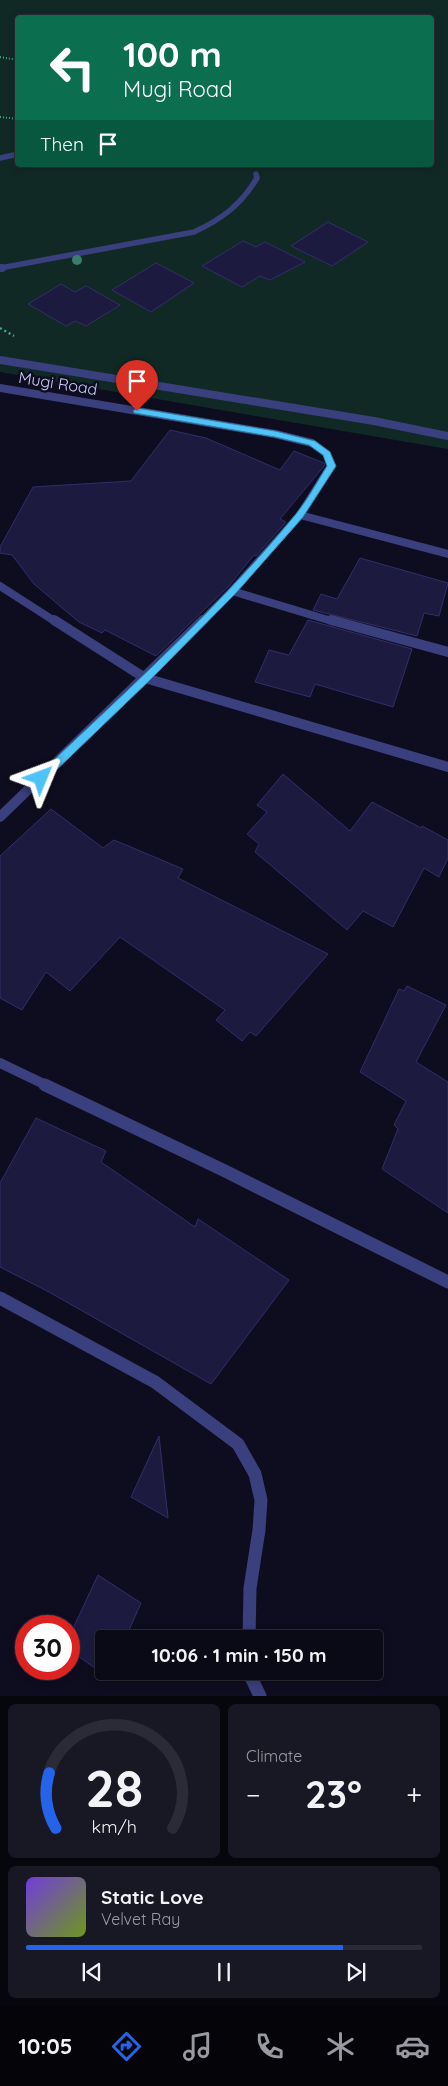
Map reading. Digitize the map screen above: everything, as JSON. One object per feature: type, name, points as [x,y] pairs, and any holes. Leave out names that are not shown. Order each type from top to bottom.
[{"type":"street","points":[[0,158],[15,155]]},
{"type":"street","points":[[0,268],[194,232],[213,224],[232,212],[249,194],[257,178],[256,174]]},
{"type":"street","points":[[0,360],[374,421],[448,436]]},
{"type":"street","name":"Mugi Road","points":[[0,388],[275,434],[312,443],[327,454],[331,466],[300,515],[232,591],[145,678],[0,817]]},
{"type":"street","points":[[300,515],[448,554]]},
{"type":"street","points":[[0,586],[145,678],[448,767]]},
{"type":"street","points":[[232,591],[307,614],[448,652]]},
{"type":"street","points":[[0,1063],[223,1170],[448,1282]]},
{"type":"street","points":[[0,1298],[155,1382],[238,1444],[255,1474],[261,1500],[259,1530],[250,1588],[248,1630]]},
{"type":"street","points":[[252,1680],[260,1696]]},
{"type":"path","points":[[0,57],[15,60]]},
{"type":"path","points":[[0,117],[15,119]]},
{"type":"green space","points":[[0,0],[448,0],[448,449],[0,372]]},
{"type":"building","points":[[328,222],[368,242],[332,266],[291,246]]},
{"type":"building","points":[[243,241],[256,247],[265,242],[305,262],[270,280],[260,276],[242,287],[202,266]]},
{"type":"building","points":[[156,263],[194,283],[151,312],[112,290]]},
{"type":"building","points":[[61,284],[75,292],[86,286],[120,305],[86,326],[75,321],[66,326],[28,304]]},
{"type":"building","points":[[170,430],[206,438],[280,470],[294,451],[325,465],[280,519],[286,522],[256,556],[254,555],[228,587],[156,656],[105,630],[102,633],[79,622],[34,584],[12,555],[0,553],[0,547],[33,487],[131,481]]},
{"type":"building","points":[[360,558],[448,583],[439,616],[424,613],[417,636],[313,610],[321,594],[337,599]]},
{"type":"building","points":[[308,620],[412,649],[393,707],[315,684],[310,697],[255,682],[269,650],[289,655]]},
{"type":"building","points":[[283,774],[350,831],[372,802],[448,840],[448,858],[439,877],[424,868],[393,927],[363,911],[347,930],[255,852],[259,844],[247,834],[267,812],[257,805]]},
{"type":"building","points":[[51,809],[103,848],[114,840],[183,869],[178,878],[328,954],[256,1036],[250,1032],[242,1041],[216,1020],[225,1010],[120,937],[70,991],[46,972],[22,1010],[0,998],[0,856]]},
{"type":"building","points":[[407,986],[446,1005],[416,1062],[448,1082],[448,1213],[382,1169],[398,1129],[394,1125],[406,1101],[360,1072],[399,989],[404,991]]},
{"type":"building","points":[[36,1118],[106,1151],[101,1162],[195,1227],[198,1219],[289,1280],[211,1384],[49,1292],[0,1267],[0,1183]]},
{"type":"building","points":[[159,1436],[168,1518],[131,1497]]},
{"type":"building","points":[[98,1575],[141,1603],[129,1630],[95,1630],[95,1668],[80,1658],[79,1615]]},
{"type":"route","points":[[41,778],[232,591],[300,515],[331,466],[327,454],[312,443],[275,434],[137,411]]}]
